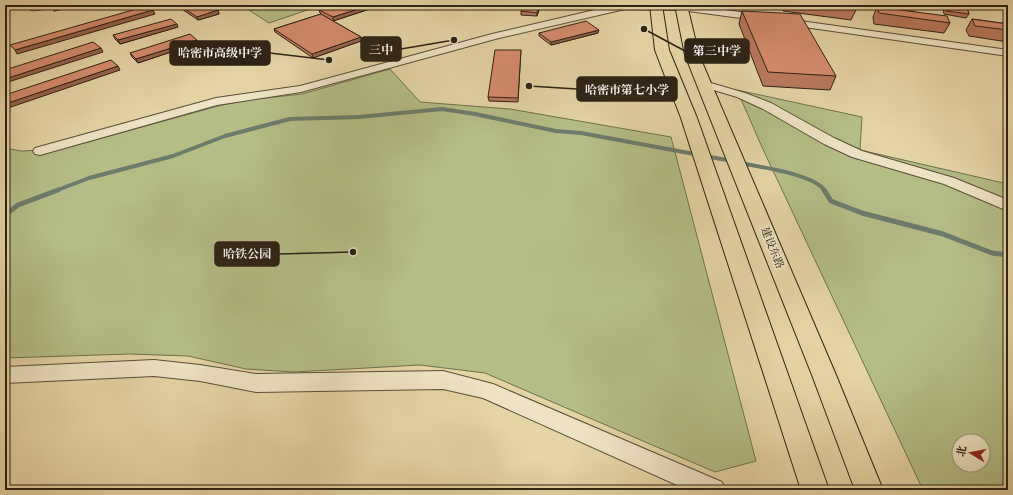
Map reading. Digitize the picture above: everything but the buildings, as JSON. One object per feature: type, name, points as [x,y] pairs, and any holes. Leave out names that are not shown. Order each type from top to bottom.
[{"type":"main road","points":[[656,5],[662,50],[689,118],[815,490]]},
{"type":"main road","name":"建设东路","points":[[681,6],[692,55],[824,375],[869,490]]},
{"type":"street","points":[[34,8],[48,5]]},
{"type":"street","points":[[40,151],[216,102],[255,95],[301,90],[496,36],[625,6],[681,6],[1008,53]]},
{"type":"street","points":[[704,84],[741,95],[767,106],[829,141],[857,154],[949,181],[1008,206]]},
{"type":"street","points":[[5,375],[154,368],[200,373],[256,383],[443,380],[486,390],[714,490]]},
{"type":"green space","points":[[241,5],[322,5],[269,23]]},
{"type":"green space","points":[[390,69],[420,102],[510,109],[671,137],[756,461],[715,472],[485,373],[420,365],[294,372],[246,369],[188,356],[129,354],[5,358],[5,148],[21,151],[62,149],[218,106],[247,100],[302,94]]},
{"type":"green space","points":[[737,90],[862,117],[860,150],[1008,184],[1008,490],[923,490],[761,145]]},
{"type":"waterway","points":[[55,191],[89,178],[173,156],[225,136],[290,119],[359,117],[442,109],[475,114],[556,131],[581,133],[732,161]]},
{"type":"waterway","points":[[740,163],[773,169],[799,176],[819,185],[824,190]]},
{"type":"waterway","points":[[5,215],[18,205],[58,190]]},
{"type":"waterway","points":[[824,190],[831,201],[862,213],[943,234],[992,253],[1008,255]]},
{"type":"place","name":"第三中学","points":[[644,29]]},
{"type":"place","name":"三中","points":[[454,40]]},
{"type":"place","name":"哈密市高级中学","points":[[329,60]]},
{"type":"place","name":"哈密市第七小学","points":[[529,86]]},
{"type":"place","name":"哈铁公园","points":[[353,252]]}]
